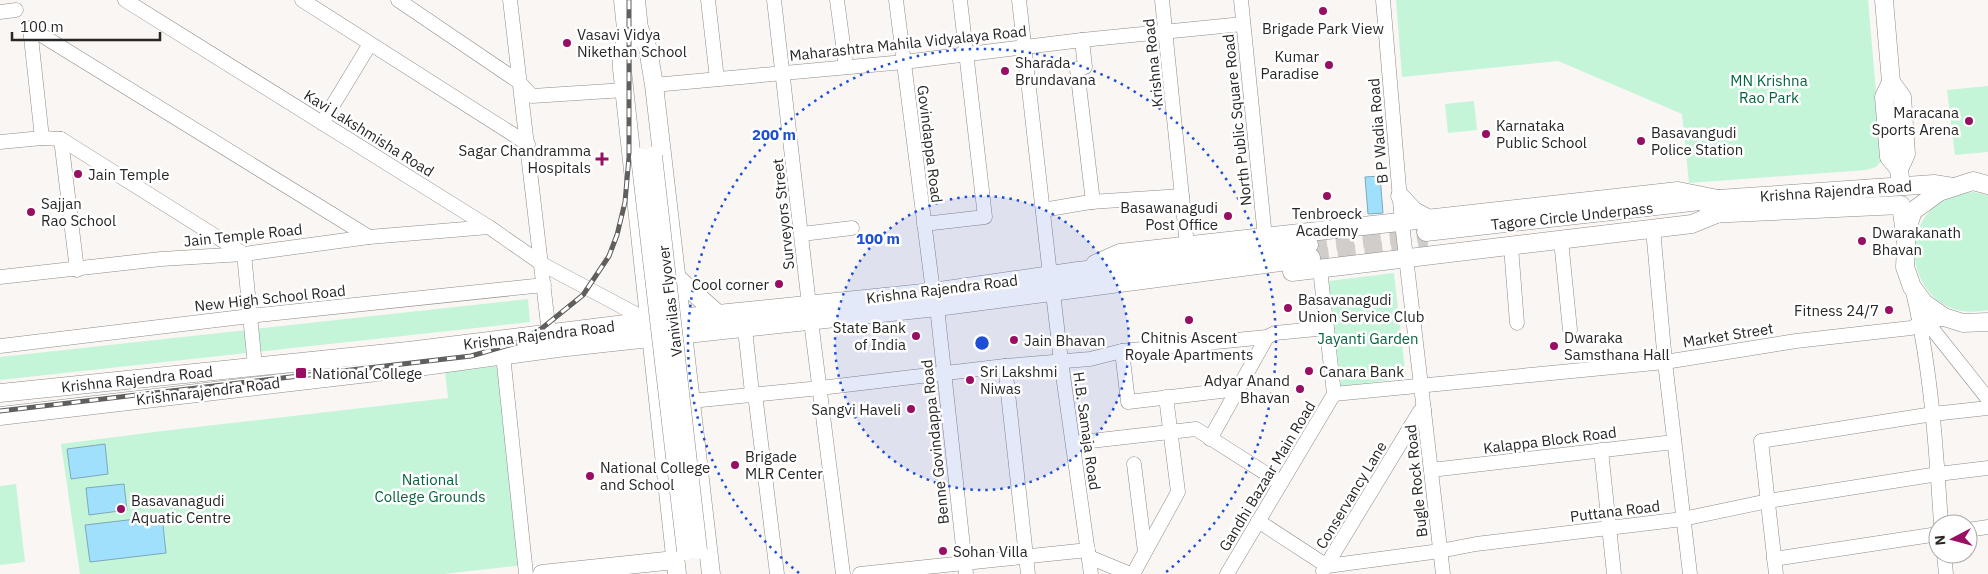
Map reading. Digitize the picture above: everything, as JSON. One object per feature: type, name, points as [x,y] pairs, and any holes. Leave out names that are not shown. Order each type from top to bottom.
[{"type":"main road","points":[[624,0],[633,32],[648,50],[654,85],[711,574]]},
{"type":"main road","points":[[542,574],[684,559],[650,330],[622,56],[633,32],[636,0]]},
{"type":"main road","points":[[1884,0],[1891,82],[1902,97],[1906,154],[1900,178],[1901,204]]},
{"type":"main road","name":"Vanivilas Flyover","points":[[633,32],[684,559],[689,574]]},
{"type":"main road","name":"Krishna Rajendra Road","points":[[1719,206],[1900,178],[1953,187]]},
{"type":"main road","points":[[1983,182],[1953,187],[1939,192],[1913,211],[1907,229],[1905,266],[1912,288],[1924,303],[1947,318],[1963,323],[1988,322]]},
{"type":"main road","points":[[1078,271],[1120,254],[1402,222],[1428,232],[1678,191],[1719,206]]},
{"type":"main road","points":[[1400,196],[1414,211],[1428,232]]},
{"type":"main road","name":"Krishna Rajendra Road","points":[[1719,206],[1901,204],[1906,241]]},
{"type":"main road","points":[[1078,271],[1313,258],[1406,258],[1692,224],[1719,206]]},
{"type":"main road","name":"Tagore Circle Underpass","points":[[1428,232],[1719,206]]},
{"type":"main road","name":"Krishna Rajendra Road","points":[[650,330],[682,318],[719,315],[810,313],[935,300],[1054,293],[1091,288],[1123,290],[1313,258]]},
{"type":"main road","name":"Krishna Rajendra Road","points":[[935,300],[1050,274],[1078,271]]},
{"type":"main road","points":[[676,278],[719,315]]},
{"type":"main road","name":"Krishna Rajendra Road","points":[[684,336],[745,329],[810,313]]},
{"type":"main road","name":"Krishnarajendra Road","points":[[0,416],[412,368],[503,355],[550,341],[650,330],[684,336]]},
{"type":"main road","name":"Krishna Rajendra Road","points":[[0,393],[408,351],[550,341]]},
{"type":"main road","name":"Vanivilas Flyover","points":[[684,559],[701,574]]},
{"type":"street","name":"Kavi Lakshmisha Road","points":[[124,0],[489,226],[542,264],[650,330]]},
{"type":"street","points":[[302,0],[528,144]]},
{"type":"street","points":[[398,0],[518,82],[534,96],[625,90]]},
{"type":"street","points":[[510,0],[518,82],[528,144],[550,341]]},
{"type":"street","points":[[708,0],[717,79]]},
{"type":"street","name":"Surveyors Street","points":[[774,0],[810,313],[843,574]]},
{"type":"street","points":[[837,0],[846,68]]},
{"type":"street","name":"Govindappa Road","points":[[896,0],[935,300]]},
{"type":"street","points":[[924,224],[985,217],[968,54],[960,0]]},
{"type":"street","points":[[1019,0],[1050,274]]},
{"type":"street","name":"Krishna Road","points":[[1162,0],[1187,246]]},
{"type":"street","name":"North Public Square Road","points":[[1240,0],[1265,237]]},
{"type":"street","name":"B P Wadia Road","points":[[1383,0],[1406,258]]},
{"type":"street","points":[[0,12],[16,10]]},
{"type":"street","name":"Maharashtra Mahila Vidyalaya Road","points":[[654,85],[904,62],[1082,40],[1243,24]]},
{"type":"street","points":[[42,138],[30,28],[369,237]]},
{"type":"street","points":[[1082,40],[1081,68],[1093,202]]},
{"type":"street","points":[[322,123],[370,44]]},
{"type":"street","points":[[0,142],[42,138],[61,139],[244,254],[256,366]]},
{"type":"street","points":[[61,139],[77,270]]},
{"type":"street","points":[[1043,210],[1093,202],[1182,196]]},
{"type":"street","name":"Jain Temple Road","points":[[0,277],[77,270],[161,259],[244,254],[369,237],[489,226]]},
{"type":"street","points":[[802,234],[852,228]]},
{"type":"street","points":[[1653,229],[1665,362],[1690,574]]},
{"type":"street","points":[[1561,240],[1570,330]]},
{"type":"street","points":[[1511,247],[1517,323]]},
{"type":"street","points":[[1313,258],[1327,328],[1334,394]]},
{"type":"street","name":"Bugle Rock Road","points":[[1406,258],[1443,574]]},
{"type":"street","name":"New High School Road","points":[[0,346],[250,316],[544,285]]},
{"type":"street","points":[[1912,288],[1924,322],[1940,514]]},
{"type":"street","name":"H.B. Samaja Road","points":[[1054,293],[1061,361],[1091,574]]},
{"type":"street","name":"Benne Govindappa Road","points":[[935,300],[965,568]]},
{"type":"street","name":"Market Street","points":[[1334,394],[1665,362],[1796,341],[1911,328],[1924,322],[1947,318]]},
{"type":"street","points":[[1924,322],[1988,399]]},
{"type":"street","points":[[691,401],[1005,366],[1090,359],[1122,351],[1267,337],[1275,333],[1327,328]]},
{"type":"street","points":[[745,329],[777,574]]},
{"type":"street","points":[[1210,439],[1267,337]]},
{"type":"street","points":[[1122,351],[1128,402],[1238,388]]},
{"type":"street","points":[[503,355],[526,574]]},
{"type":"street","points":[[1005,366],[1028,574]]},
{"type":"street","name":"Gandhi Bazaar Main Road","points":[[1227,574],[1334,394]]},
{"type":"street","points":[[860,574],[965,568],[1026,556],[1088,554],[1131,574],[1178,492],[1166,398]]},
{"type":"street","points":[[1776,574],[1761,441],[1933,414],[1988,408]]},
{"type":"street","name":"Conservancy Lane","points":[[1324,570],[1420,411],[1424,410]]},
{"type":"street","points":[[1073,443],[1196,429],[1281,483]]},
{"type":"street","name":"Kalappa Block Road","points":[[1431,470],[1674,442]]},
{"type":"street","points":[[1601,450],[1614,574]]},
{"type":"street","points":[[1134,464],[1145,552]]},
{"type":"street","name":"Puttana Road","points":[[1324,570],[1476,544],[1683,519],[1768,501],[1988,468]]},
{"type":"street","points":[[1258,521],[1324,570]]},
{"type":"street","points":[[1774,559],[1928,536]]},
{"type":"green space","name":"MN Krishna Rao Park","points":[[1396,0],[1868,0],[1882,160],[1876,167],[1866,170],[1689,183],[1682,114],[1558,61],[1402,77]]},
{"type":"green space","name":"Maracana Sports Arena","points":[[1988,86],[1988,152],[1955,155],[1947,90]]},
{"type":"green space","points":[[1474,101],[1477,130],[1448,133],[1445,104]]},
{"type":"green space","points":[[1973,192],[1988,195],[1988,310],[1959,310],[1937,300],[1922,282],[1915,260],[1916,237],[1926,216],[1945,200]]},
{"type":"green space","name":"Jayanti Garden","points":[[1394,273],[1406,378],[1341,386],[1329,281]]},
{"type":"green space","points":[[528,299],[530,322],[0,380],[0,357]]},
{"type":"green space","name":"National College Grounds","points":[[508,365],[531,564],[444,574],[80,574],[61,444],[448,398],[445,372]]},
{"type":"green space","points":[[16,484],[25,562],[0,565],[0,486]]},
{"type":"water","points":[[1380,176],[1383,213],[1368,214],[1365,177]]},
{"type":"water","points":[[105,444],[108,474],[71,479],[67,449]]},
{"type":"water","points":[[124,484],[127,510],[89,515],[86,488]]},
{"type":"water","points":[[162,516],[166,553],[90,562],[85,525]]},
{"type":"tunnel","points":[[1309,245],[1426,232]]},
{"type":"tunnel","points":[[1311,258],[1428,245]]},
{"type":"railway","points":[[0,411],[471,356],[516,343],[541,329],[583,295],[609,256],[617,235],[625,202],[629,157],[629,0]]},
{"type":"place","name":"Brigade Park View","points":[[1323,11]]},
{"type":"place","name":"Vasavi Vidya Nikethan School","points":[[567,43]]},
{"type":"place","name":"Kumar Paradise","points":[[1329,65]]},
{"type":"place","name":"Sharada Brundavana","points":[[1005,71]]},
{"type":"place","name":"Maracana Sports Arena","points":[[1969,121]]},
{"type":"place","name":"Karnataka Public School","points":[[1486,134]]},
{"type":"place","name":"Basavangudi Police Station","points":[[1641,141]]},
{"type":"place","name":"Sagar Chandramma Hospitals","points":[[602,159]]},
{"type":"place","name":"Jain Temple","points":[[78,174]]},
{"type":"place","name":"Tenbroeck Academy","points":[[1327,196]]},
{"type":"place","name":"Sajjan Rao School","points":[[31,212]]},
{"type":"place","name":"Basawanagudi Post Office","points":[[1228,216]]},
{"type":"place","name":"Dwarakanath Bhavan","points":[[1862,241]]},
{"type":"place","name":"Cool corner","points":[[779,284]]},
{"type":"place","name":"Basavanagudi Union Service Club","points":[[1288,308]]},
{"type":"place","name":"Fitness 24/7","points":[[1889,310]]},
{"type":"place","name":"Chitnis Ascent Royale Apartments","points":[[1189,320]]},
{"type":"place","name":"State Bank of India","points":[[916,336]]},
{"type":"place","name":"Jain Bhavan","points":[[1014,340]]},
{"type":"place","name":"Dwaraka Samsthana Hall","points":[[1554,346]]},
{"type":"place","name":"Canara Bank","points":[[1309,371]]},
{"type":"place","name":"National College","points":[[301,373]]},
{"type":"place","name":"Sri Lakshmi Niwas","points":[[970,380]]},
{"type":"place","name":"Adyar Anand Bhavan","points":[[1300,389]]},
{"type":"place","name":"Sangvi Haveli","points":[[911,409]]},
{"type":"place","name":"Brigade MLR Center","points":[[735,465]]},
{"type":"place","name":"National College and School","points":[[590,476]]},
{"type":"place","name":"Basavanagudi Aquatic Centre","points":[[121,509]]},
{"type":"place","name":"Sohan Villa","points":[[943,551]]}]
